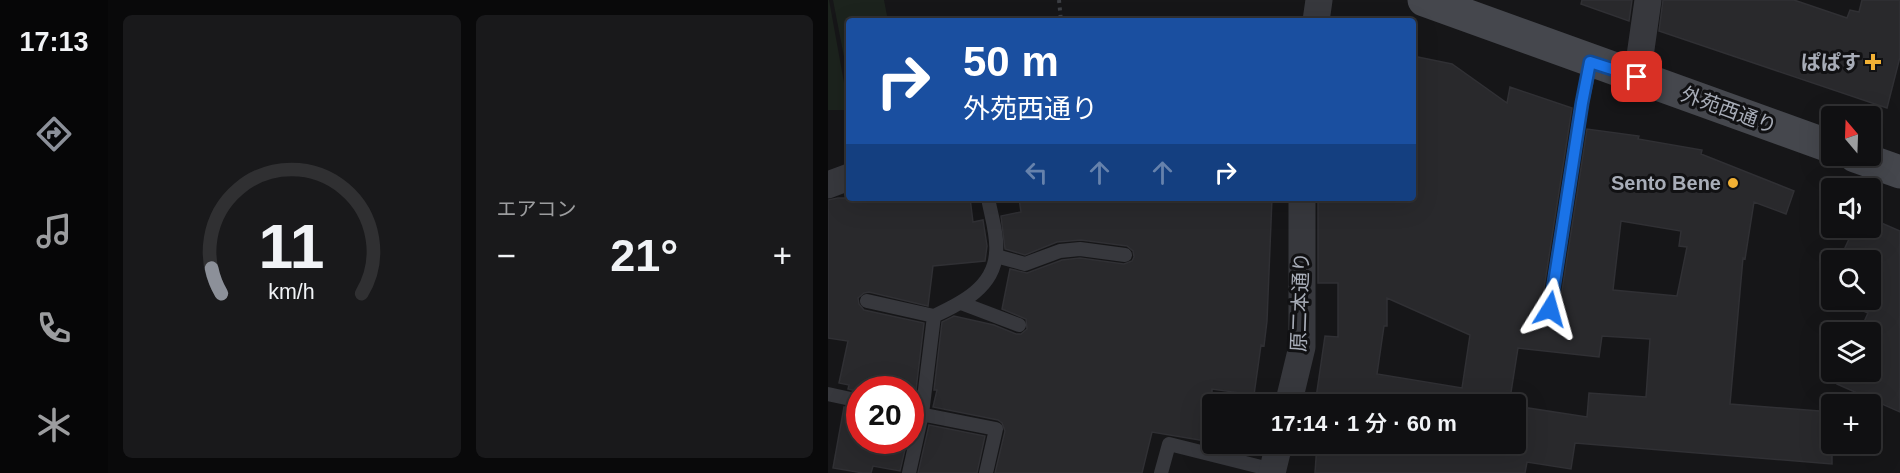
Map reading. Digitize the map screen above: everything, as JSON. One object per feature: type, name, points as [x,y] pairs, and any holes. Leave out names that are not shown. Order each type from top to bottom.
[{"type":"main road","name":"外苑西通り","points":[[1424,0],[1590,62],[1821,143]]},
{"type":"main road","points":[[1881,165],[1900,172]]},
{"type":"street","points":[[1316,18],[1319,0]]},
{"type":"street","points":[[1637,77],[1648,0]]},
{"type":"street","points":[[828,185],[846,178]]},
{"type":"street","name":"原二本通り","points":[[1291,394],[1302,347],[1302,201]]},
{"type":"lane","points":[[1550,309],[1590,62]]},
{"type":"lane","points":[[867,301],[934,316],[961,303],[981,288],[994,268],[997,251],[989,201]]},
{"type":"lane","points":[[996,256],[1025,264],[1059,251],[1080,249],[1125,255]]},
{"type":"lane","points":[[961,303],[1019,325]]},
{"type":"lane","points":[[923,376],[934,316]]},
{"type":"lane","points":[[828,394],[846,398]]},
{"type":"lane","points":[[924,415],[996,429],[986,473]]},
{"type":"lane","points":[[1161,473],[1169,444],[1275,462]]},
{"type":"lane","points":[[909,473],[911,454]]},
{"type":"path","points":[[1059,0],[1061,18]]},
{"type":"shaded area","points":[[829,0],[846,94],[846,110],[828,110]]},
{"type":"shaded area","points":[[833,0],[884,0],[887,18],[846,18],[846,67]]},
{"type":"building","points":[[1582,0],[1632,0],[1629,21],[1581,4]]},
{"type":"building","points":[[1663,0],[1794,0],[1847,18],[1850,10],[1859,12],[1862,0],[1900,0],[1900,57],[1887,108],[1659,31]]},
{"type":"building","points":[[1416,57],[1452,64],[1507,103],[1510,87],[1572,108],[1541,308],[1542,313],[1548,318],[1554,317],[1559,310],[1587,129],[1639,136],[1638,139],[1702,150],[1701,154],[1794,191],[1786,214],[1754,202],[1745,259],[1743,258],[1730,404],[1821,411],[1821,454],[1832,454],[1832,464],[1575,443],[1571,469],[1527,462],[1525,473],[1315,473],[1316,454],[1526,454],[1526,408],[1587,417],[1589,393],[1646,397],[1650,339],[1602,336],[1599,357],[1518,348],[1511,394],[1317,394],[1325,336],[1338,337],[1338,283],[1318,283],[1318,201],[1416,201]],"holes":[[[1621,221],[1681,231],[1679,246],[1687,247],[1677,296],[1613,290]],[[1387,298],[1470,335],[1462,388],[1377,374],[1384,326],[1387,326]]]},
{"type":"building","points":[[846,198],[846,201],[970,201],[973,222],[983,220],[987,246],[985,261],[933,266],[928,306],[869,292],[858,298],[864,310],[924,323],[918,376],[846,376],[846,384],[839,383],[848,341],[828,338],[828,200]]},
{"type":"building","points":[[1019,201],[1272,201],[1267,321],[1254,394],[1212,389],[1212,394],[1202,394],[1202,440],[1152,432],[1142,473],[995,473],[1005,431],[1002,423],[998,420],[933,407],[937,390],[934,390],[942,322],[954,316],[1021,334],[1027,329],[1026,319],[1002,309],[1010,269],[1027,273],[1062,260],[1080,258],[1124,264],[1132,261],[1134,257],[1133,251],[1127,246],[1081,240],[1057,242],[1025,255],[1005,249],[1001,216],[1021,212]]},
{"type":"building","points":[[1881,223],[1900,231],[1900,412],[1881,404],[1881,394],[1860,394],[1837,384],[1838,382],[1881,382],[1881,322],[1864,322],[1868,313],[1861,310],[1881,310],[1881,250],[1844,250],[1849,238],[1881,238]]},
{"type":"building","points":[[844,407],[846,407],[846,454],[904,454],[900,471],[873,466],[871,473],[833,468]]},
{"type":"building","points":[[929,425],[985,436],[977,473],[918,473]]},
{"type":"place","name":"ぱぱす","points":[[1873,62]]},
{"type":"place","name":"Sento Bene","points":[[1733,183]]},
{"type":"route","points":[[1550,309],[1590,62],[1637,77]]}]
